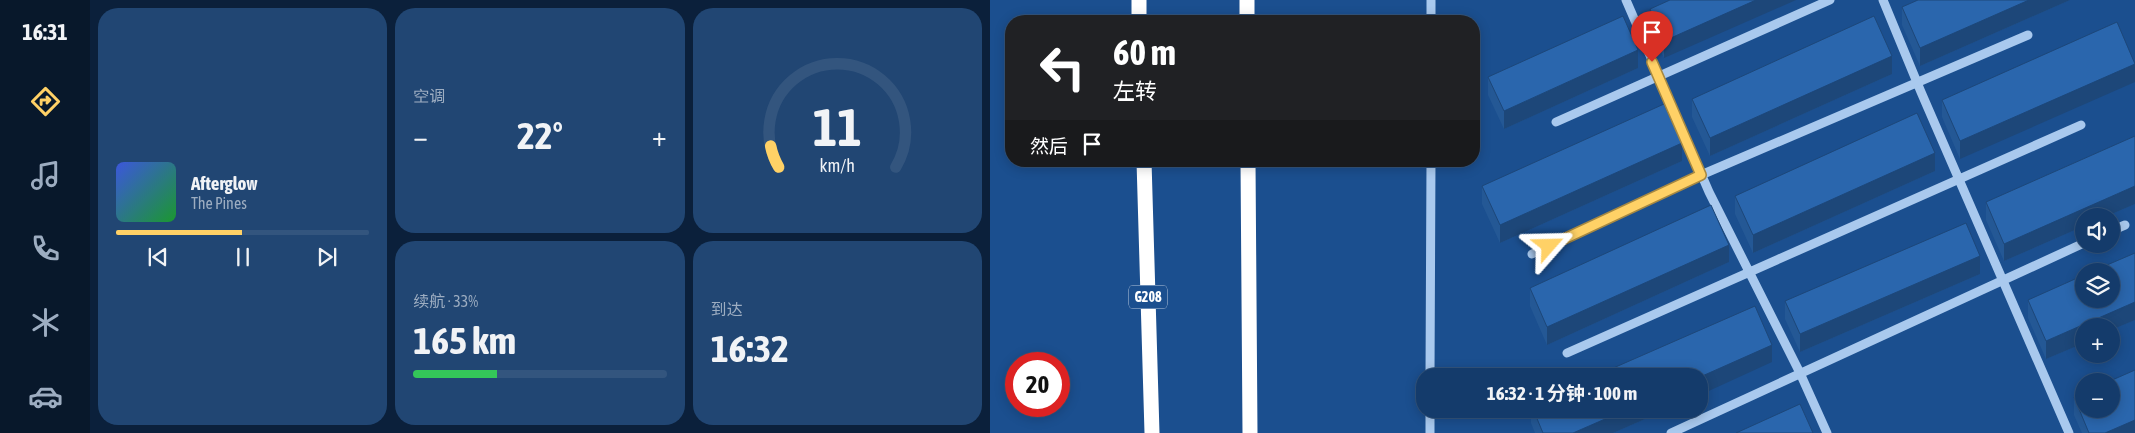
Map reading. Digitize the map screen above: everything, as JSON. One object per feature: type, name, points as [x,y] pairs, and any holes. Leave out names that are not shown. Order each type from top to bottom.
[{"type":"highway","points":[[1139,0],[1140,15]]},
{"type":"highway","points":[[1247,0],[1247,15]]},
{"type":"highway","name":"G208","points":[[1144,167],[1152,433]]},
{"type":"highway","points":[[1248,167],[1250,433]]},
{"type":"street","points":[[1431,15],[1432,0]]},
{"type":"street","points":[[1626,0],[1701,175],[1800,373],[1827,433]]},
{"type":"street","points":[[1556,122],[1830,0]]},
{"type":"street","points":[[1883,0],[1958,179],[2069,433]]},
{"type":"street","points":[[1532,254],[1701,175],[2028,35]]},
{"type":"street","points":[[1567,353],[2081,125]]},
{"type":"street","points":[[1430,368],[1431,167]]},
{"type":"street","points":[[2120,227],[2124,225]]},
{"type":"street","points":[[1671,433],[2075,247]]},
{"type":"street","points":[[1430,418],[1430,433]]},
{"type":"building","points":[[1670,0],[1756,0],[1664,41],[1650,9]]},
{"type":"building","points":[[1918,0],[2029,0],[1920,48],[1902,7]]},
{"type":"building","points":[[1623,16],[1638,50],[1504,111],[1488,77]]},
{"type":"building","points":[[1874,16],[1892,56],[1710,138],[1692,99]]},
{"type":"building","points":[[2117,22],[2135,64],[1960,141],[1942,100]]},
{"type":"building","points":[[1664,104],[1682,143],[1500,225],[1482,186]]},
{"type":"building","points":[[1917,113],[1935,153],[1753,235],[1735,196]]},
{"type":"building","points":[[2135,136],[2135,186],[2085,208],[2075,208],[2075,213],[2004,244],[1986,202]]},
{"type":"building","points":[[1711,205],[1729,245],[1547,327],[1530,288]]},
{"type":"building","points":[[1966,223],[1980,256],[1800,334],[1785,301]]},
{"type":"building","points":[[2135,253],[2135,302],[2098,318],[2075,318],[2075,328],[2046,341],[2028,300],[2075,279],[2075,308],[2120,308],[2120,263],[2112,263]]},
{"type":"building","points":[[1755,306],[1772,345],[1708,373],[1708,368],[1613,368]]},
{"type":"building","points":[[2135,370],[2135,420],[2105,433],[2089,433],[2083,418],[2120,418],[2120,377]]},
{"type":"building","points":[[1800,404],[1813,433],[1736,433]]},
{"type":"building","points":[[1537,418],[1607,418],[1573,433],[1543,433]]},
{"type":"route","points":[[1549,246],[1701,175],[1652,62]]}]
